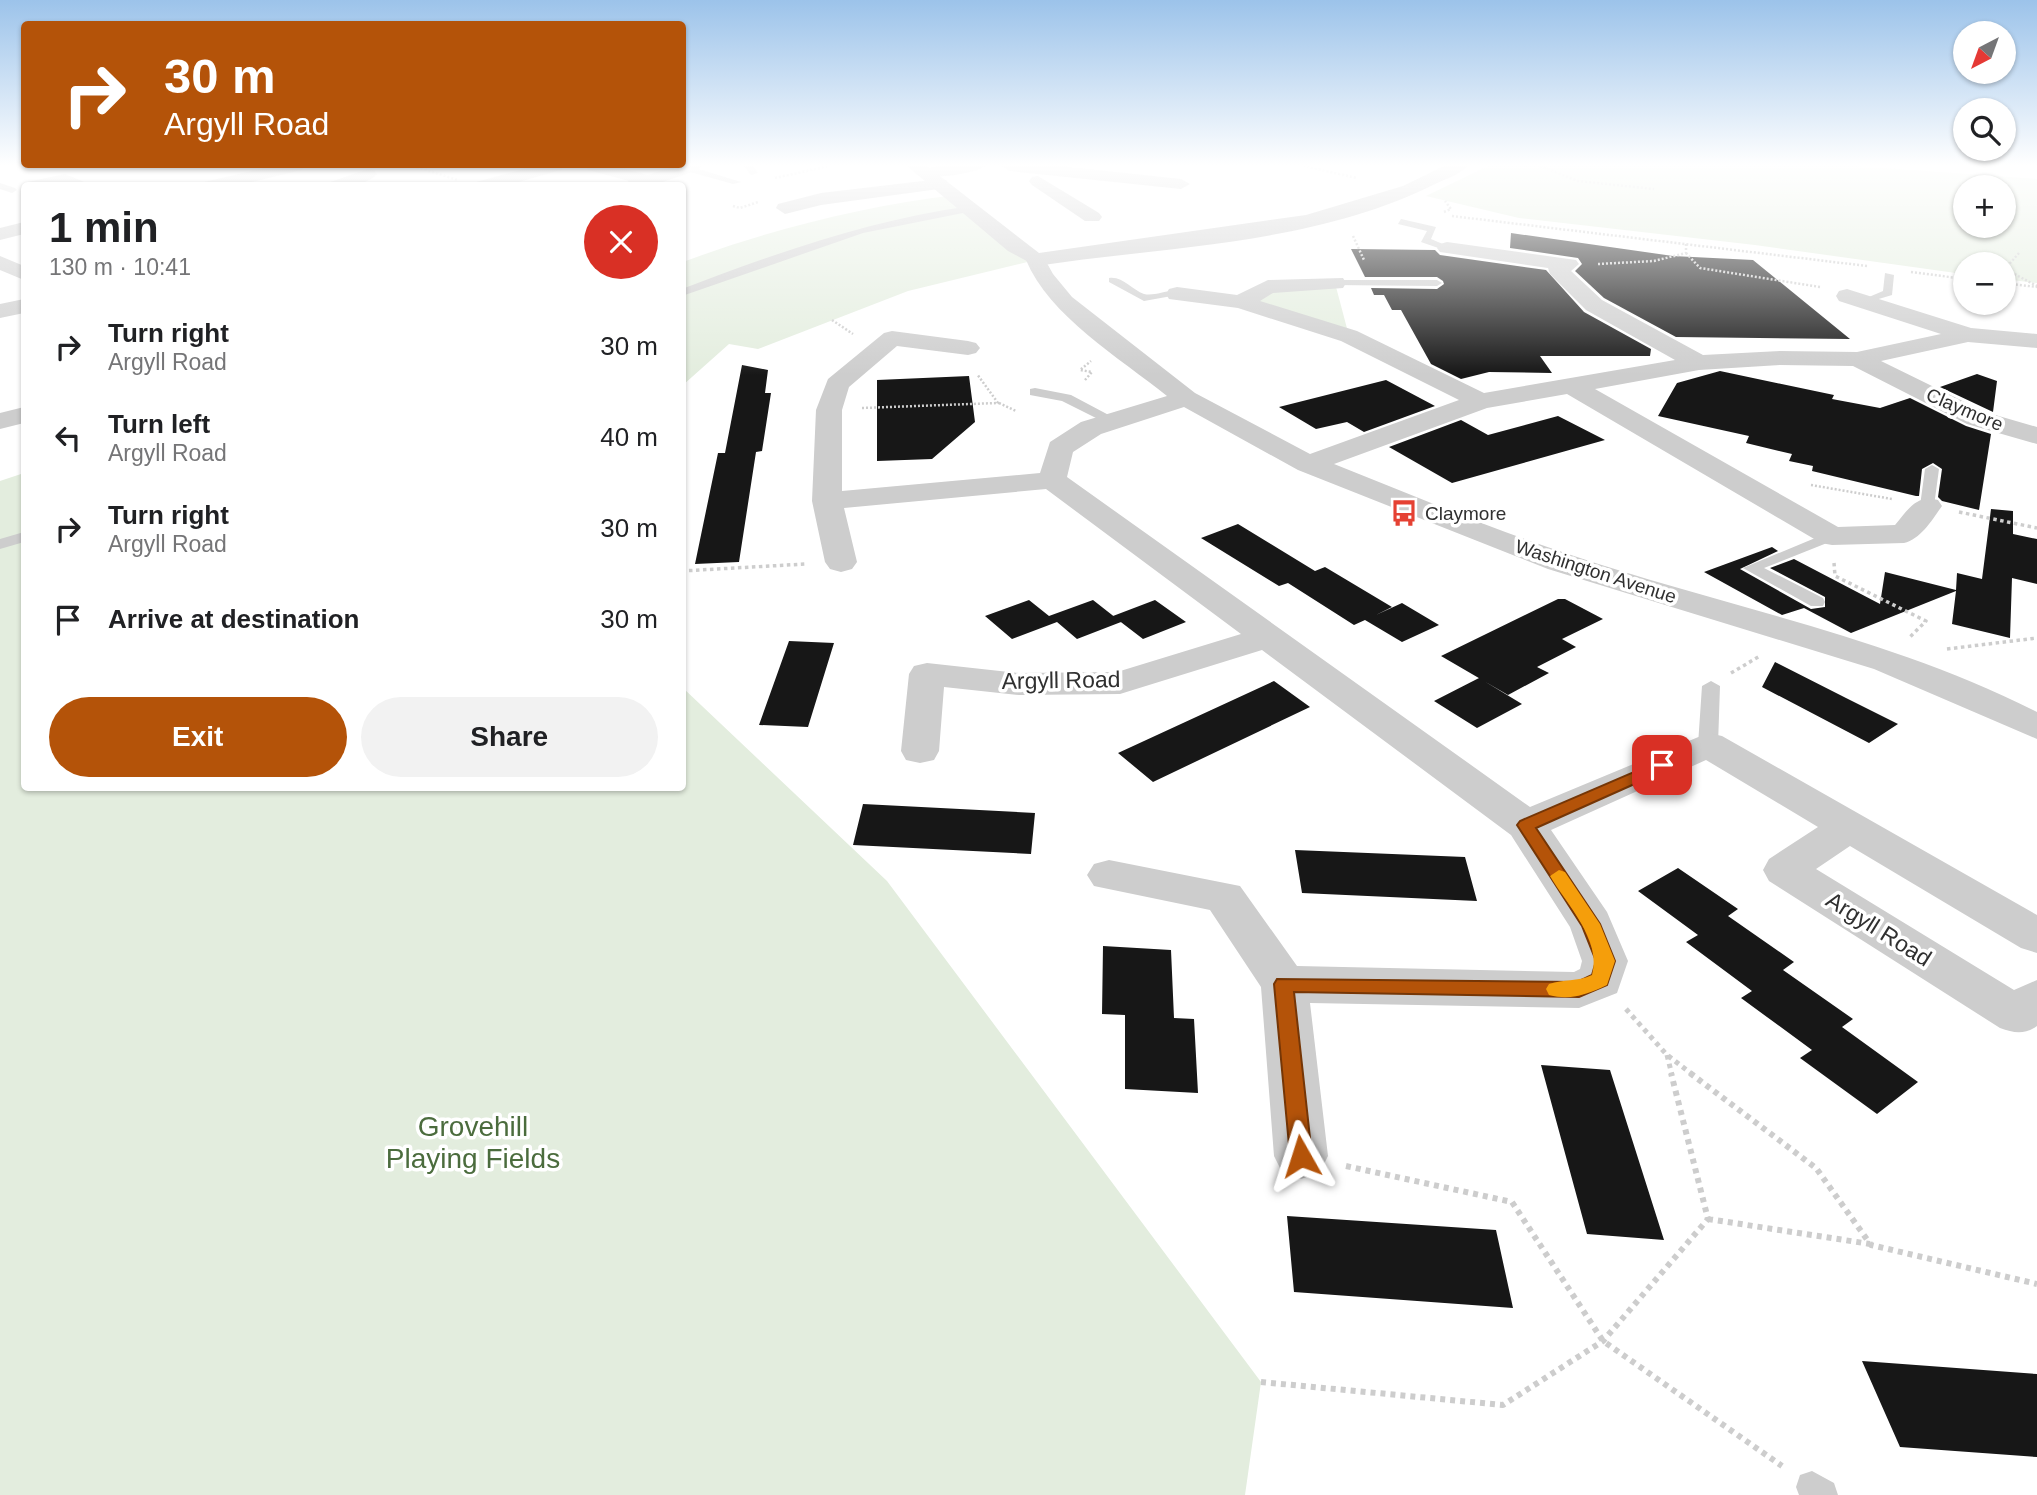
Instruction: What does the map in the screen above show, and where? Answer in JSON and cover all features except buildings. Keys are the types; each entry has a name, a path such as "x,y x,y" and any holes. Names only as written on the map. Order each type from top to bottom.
{"street":[{"name":"Washington Avenue","path":"1002,236 1036,260 1042,276 1064,302 1186,398 1308,464 1559,562 1887,661 1989,702 2037,727"},
{"path":"1036,260 1215,236"},
{"path":"1447,248 1569,264"},
{"path":"0,262 21,272"},
{"path":"1569,264 1557,270 1594,305 1699,363"},
{"path":"1241,302 1268,287 1335,283"},
{"path":"1177,294 1241,302 1349,337 1481,401"},
{"name":"Claymore","path":"1857,299 1968,335 2037,341"},
{"path":"0,311 21,307"},
{"name":"Claymore","path":"1308,464 1481,401 1699,363 1780,358 1857,359 1968,335"},
{"path":"841,562 827,501 829,410 838,384 892,338 968,348"},
{"name":"Claymore","path":"1857,359 1976,418 2037,436"},
{"path":"1572,386 1832,536 1904,534 1927,506"},
{"path":"827,501 1056,464 1091,428 1186,398"},
{"path":"0,421 21,416"},
{"path":"1056,464 1268,637 1526,825 1591,924 1605,961 1601,980 1579,990 1284,984"},
{"name":"Argyll Road","path":"920,751 927,674 1019,684 1120,683 1268,637"},
{"path":"1526,825 1708,745 2037,936"},
{"name":"Argyll Road","path":"1849,827 1784,870 2017,1015 2037,998"},
{"path":"1109,875 1224,897 1284,984 1301,1156"}],"lane":[{"path":"686,292 849,236"},
{"path":"1428,236 1425,240 1447,248"},
{"path":"1857,299 1888,293 1894,272"},
{"path":"1113,280 1144,298 1177,294"},
{"path":"1335,283 1437,283"},
{"path":"1035,392 1066,398 1113,421"},
{"path":"1927,506 1932,469"},
{"path":"1817,602 1751,568 1832,536"},
{"path":"0,544 21,538"},
{"path":"1708,745 1711,685"}],"path":[{"path":"1618,236 1872,267"},
{"path":"1686,244 1686,253 1700,268 1812,285 1857,299"},
{"path":"1569,264 1644,262 1686,253"},
{"path":"2019,253 2006,269 2037,287"},
{"path":"1894,272 1953,278"},
{"path":"2016,284 2037,287"},
{"path":"968,348 977,373 998,403"},
{"path":"829,410 998,403 1036,421 1040,446 1056,464"},
{"path":"1804,484 2037,528"},
{"path":"1832,536 1835,576 1926,621 1887,661"},
{"path":"686,571 841,562"},
{"path":"1711,685 1796,634"},
{"path":"1887,661 1956,647 2037,639"},
{"path":"1601,980 1667,1055 1816,1168 1871,1245"},
{"path":"1667,1055 1708,1219"},
{"path":"1301,1156 1512,1202 1603,1341 1817,1491"},
{"path":"1708,1219 1871,1245 2037,1284"},
{"path":"1261,1382 1503,1405 1603,1341 1708,1219"}],"green space":[{"path":"764,236 1006,236 1036,260 908,291 758,349 729,344 686,382 686,261"},
{"path":"1674,236 2016,238 2016,236 2037,236 2037,283 2016,280 2016,252 1953,252 1953,273"},
{"path":"1335,283 1349,336 1241,302 1268,287"},
{"name":"Grovehill Playing Fields","path":"21,474 21,791 686,791 686,691 887,881 1261,1382 1245,1495 0,1495 0,481"}],"slow traffic":[{"path":"1556,989 1579,990 1601,980 1605,961 1591,924 1559,876"}],"place":[{"name":"Claymore","path":"1404,513"}],"route":[{"path":"1301,1156 1284,984 1579,990 1601,980 1605,961 1591,924 1526,825 1662,765"}]}
